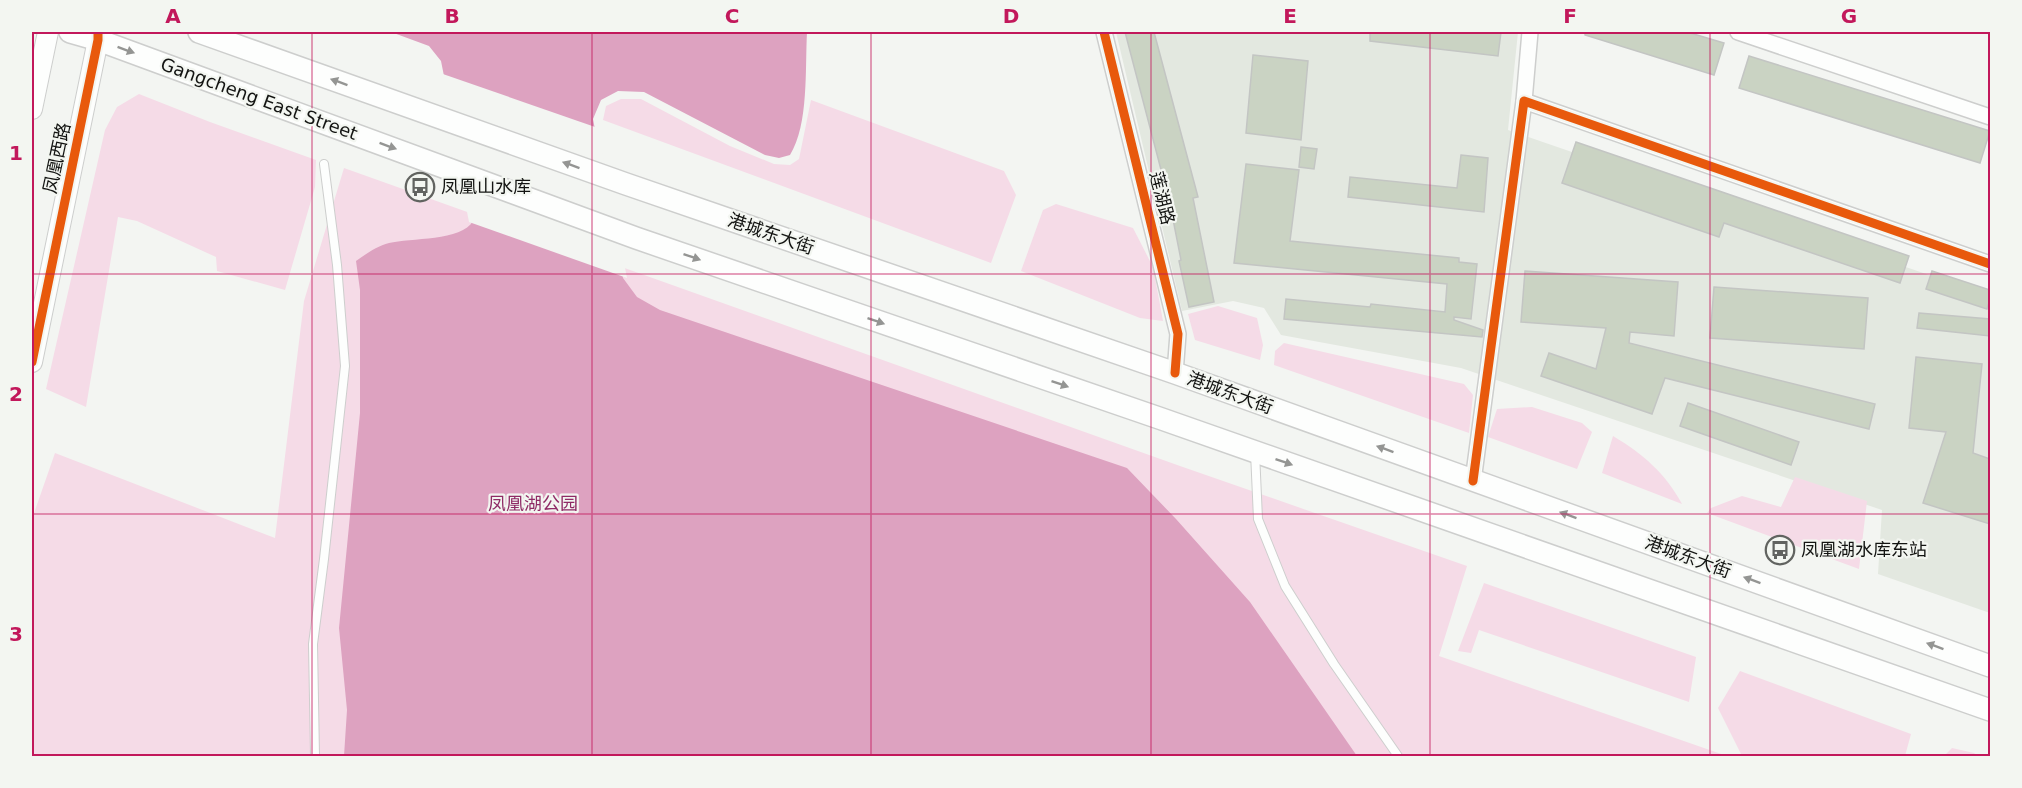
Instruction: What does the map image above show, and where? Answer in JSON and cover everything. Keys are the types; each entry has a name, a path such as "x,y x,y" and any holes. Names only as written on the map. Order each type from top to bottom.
{"main road":[{"name":"Gangcheng East Street","path":"70,32 98,36 636,238 1255,451"},
{"name":"港城东大街","path":"199,32 626,184 1175,374 1990,666"},
{"path":"1255,451 1990,710"}],"street":[{"name":"凤凰西路","path":"32,109 48,32"},
{"name":"莲湖路","path":"1104,32 1178,334 1175,374"},
{"path":"1473,481 1524,101 1530,32"},
{"path":"1738,32 1990,117"},
{"name":"凤凰西路","path":"32,362 98,36"},
{"path":"1524,101 1990,264"}],"lane":[{"path":"315,756 313,644 345,366 337,265 324,164"},
{"path":"1255,451 1258,519 1285,586 1334,664 1398,756"}],"shaded area":[{"name":"凤凰湖公园","path":"391,32 807,32 803,112 796,143 790,155 779,158 765,155 644,92 618,91 601,100 593,119 623,278 637,297 660,310 1127,468 1250,602 1357,756 344,756 347,710 339,628 360,413 360,290 356,261 385,244 447,235 458,232 473,221 441,61 429,46"},
{"path":"1116,32 1518,32 1508,130 1990,296 1990,613 1878,574 1882,510 1461,368 1281,335 1264,308 1233,301 1182,311"}],"green space":[{"path":"139,94 316,160 315,187 285,290 217,271 216,257 137,221 118,217 86,407 46,389 105,130 117,107"},
{"path":"621,99 641,99 730,146 774,164 790,165 799,159 811,100 1004,171 1016,195 991,263 603,120 606,106"},
{"name":"凤凰湖公园","path":"344,168 1467,566 1439,656 1727,756 32,756 32,519 55,453 275,538 304,301"},
{"path":"1056,204 1133,228 1153,267 1163,321 1140,318 1021,271 1043,210"},
{"path":"1218,306 1257,318 1263,345 1260,360 1195,340 1188,314"},
{"path":"1284,343 1464,384 1473,395 1469,433 1274,365 1275,351"},
{"path":"1532,407 1582,423 1592,432 1577,469 1488,437 1497,409"},
{"path":"1613,436 1652,465 1682,504 1602,473"},
{"path":"1795,477 1867,501 1859,569 1707,513 1711,508 1742,496 1781,507"},
{"path":"1484,583 1696,657 1689,702 1479,630 1471,653 1458,651"},
{"path":"1740,671 1911,734 1905,756 1747,756 1741,754 1718,708"},
{"path":"1952,748 1974,753 1978,756 1944,756"}],"pier":[{"path":"440,73 598,128 627,278 469,222"}],"building":[{"path":"1125,32 1154,32 1198,197 1193,198 1214,302 1189,307 1170,204"},
{"path":"1370,32 1501,32 1498,56 1370,41"},
{"path":"1585,32 1687,32 1724,43 1714,75 1585,35"},
{"path":"1253,55 1308,61 1301,140 1246,133"},
{"path":"1749,56 1990,131 1980,163 1739,88"},
{"path":"1576,142 1909,256 1900,283 1724,223 1719,237 1562,183"},
{"path":"1301,147 1317,149 1314,169 1299,167"},
{"path":"1461,155 1488,158 1484,212 1348,197 1350,177 1457,188"},
{"path":"1246,164 1299,170 1290,241 1459,258 1459,262 1477,264 1471,319 1454,317 1454,320 1483,330 1482,337 1284,319 1286,299 1370,307 1371,304 1445,312 1447,284 1234,263"},
{"path":"1525,271 1678,282 1674,336 1630,332 1629,343 1875,404 1869,429 1665,378 1652,414 1541,376 1549,353 1596,369 1606,328 1521,322"},
{"path":"1932,271 1990,290 1987,309 1926,289"},
{"path":"1714,287 1868,298 1864,349 1710,338"},
{"path":"1919,313 1990,319 1990,336 1917,328"},
{"path":"1916,357 1982,364 1973,453 1990,459 1990,524 1923,503 1946,432 1909,428"},
{"path":"1688,403 1799,442 1791,465 1680,426"}],"cycle path":[{"path":"32,362 98,32"},
{"path":"1104,32 1178,334 1175,373"},
{"path":"1473,481 1524,101 1990,264"}],"place":[{"name":"凤凰山水库","path":"420,187"},
{"name":"凤凰湖水库东站","path":"1780,550"}]}
